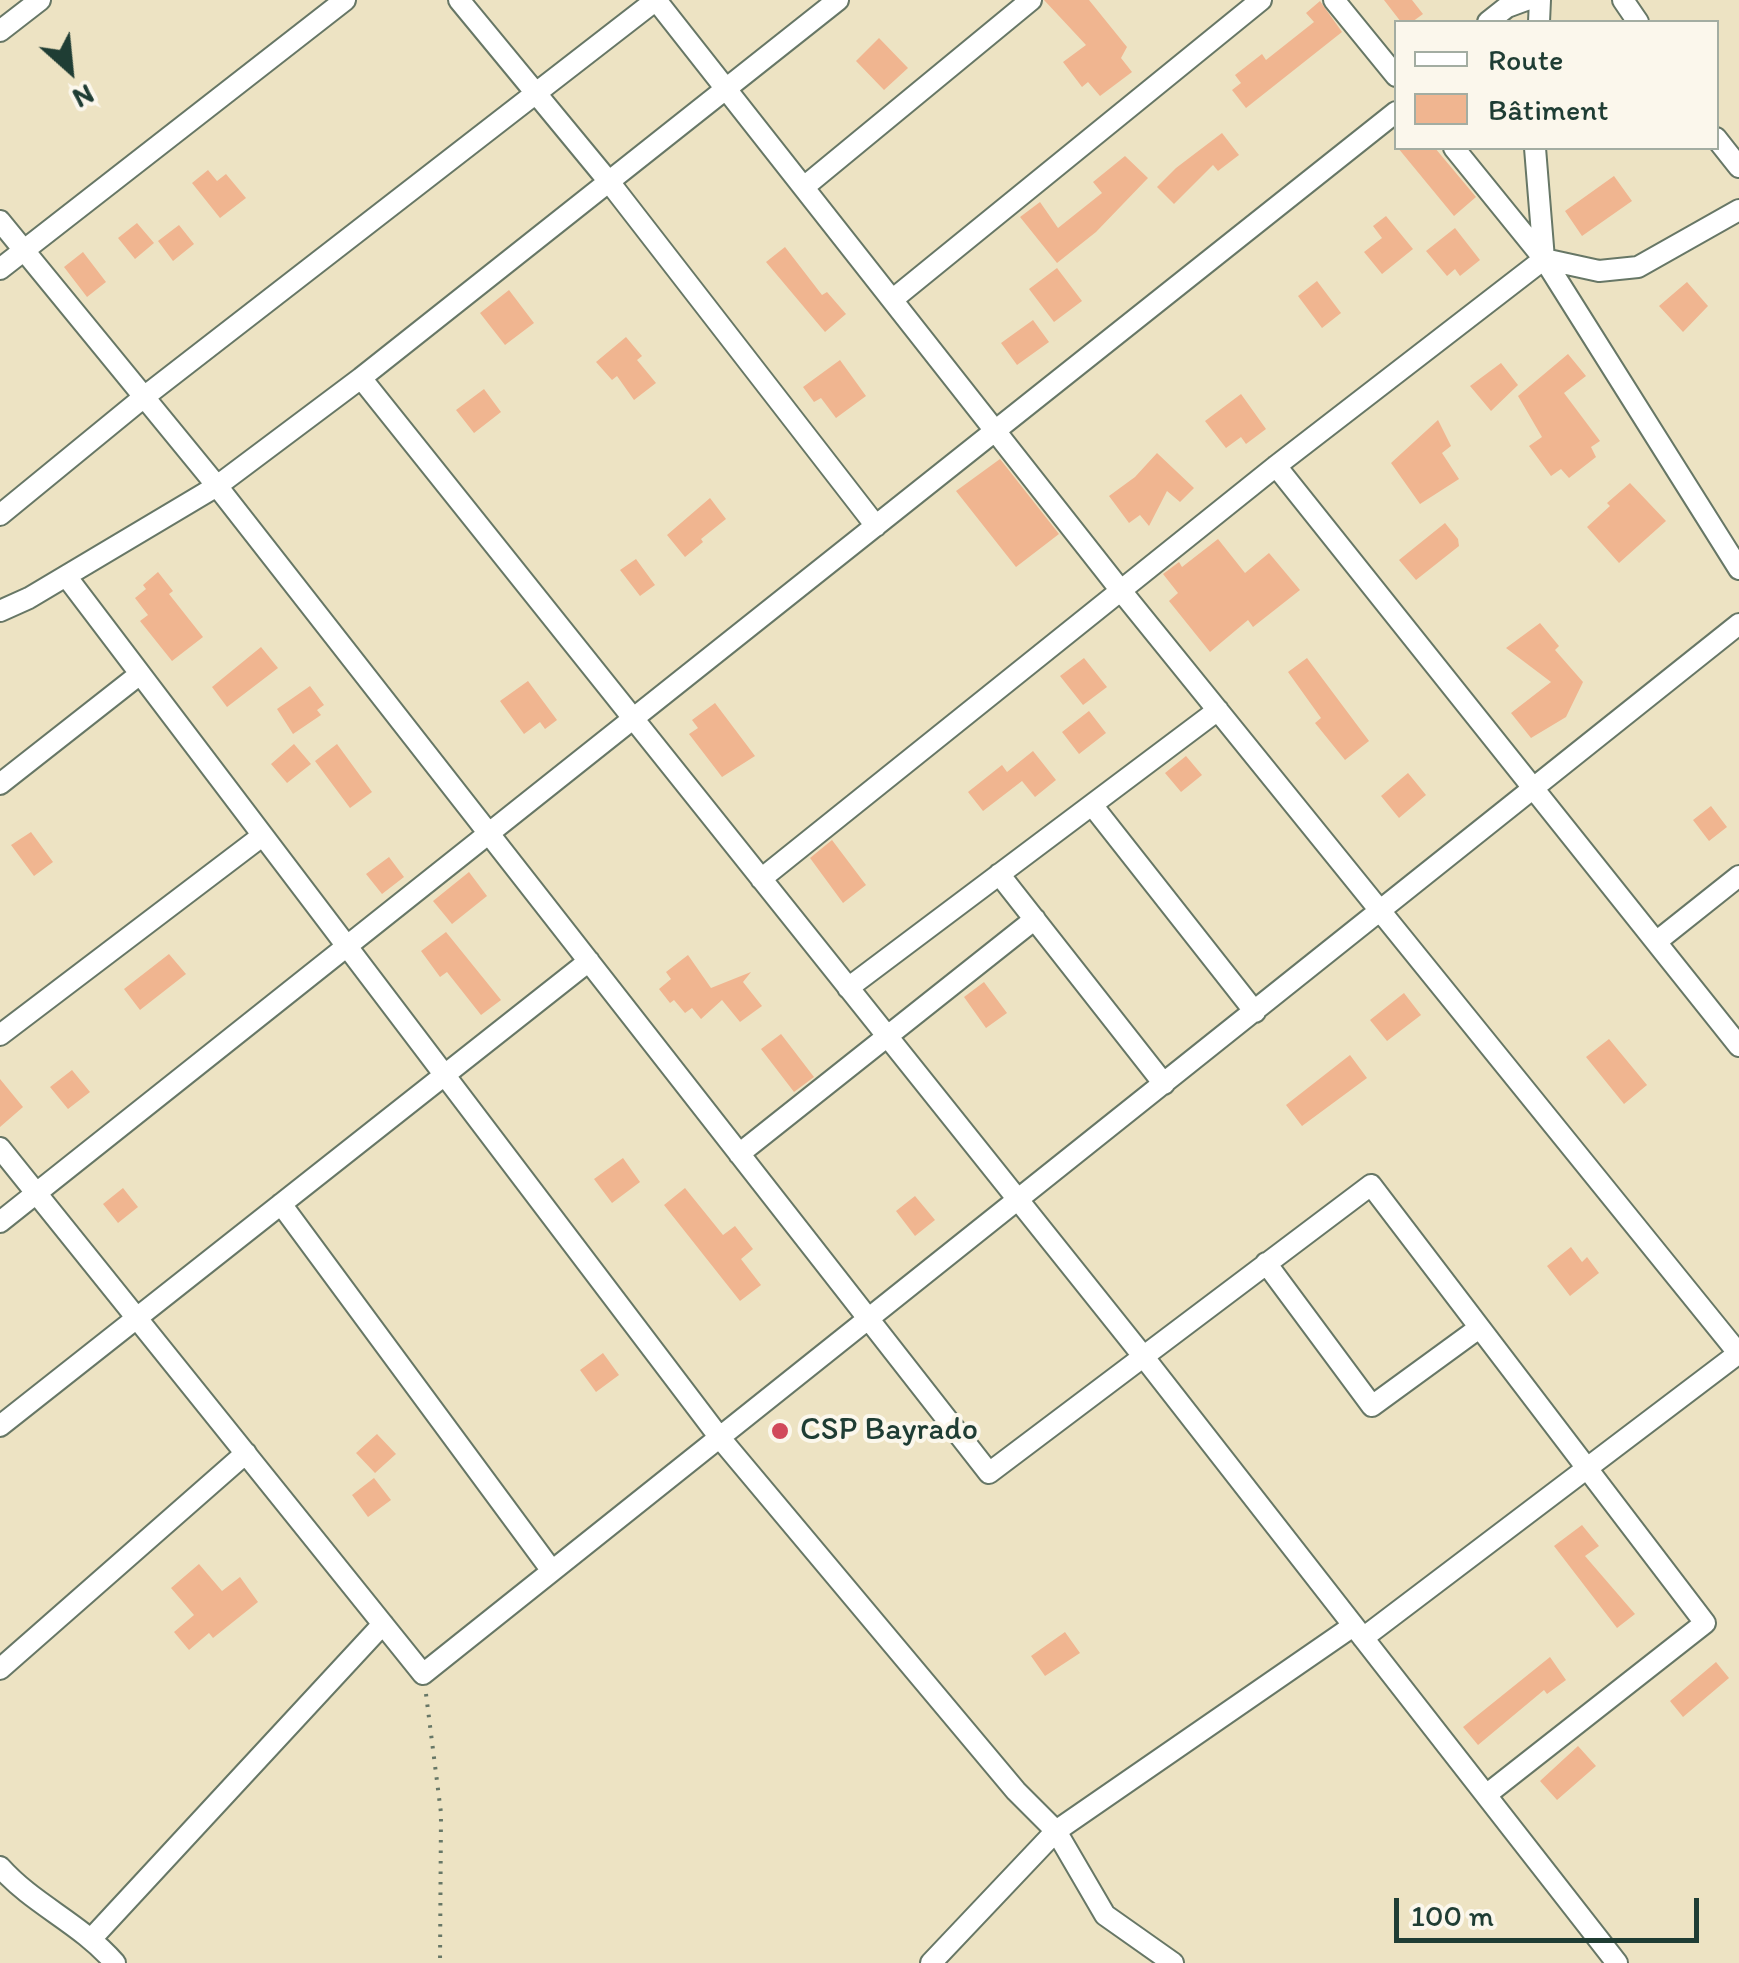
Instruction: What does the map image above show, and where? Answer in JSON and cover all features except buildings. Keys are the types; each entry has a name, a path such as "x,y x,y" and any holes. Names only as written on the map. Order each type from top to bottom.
{"street":[{"path":"0,30 40,0"},
{"path":"0,269 345,0"},
{"path":"459,0 610,182 876,526"},
{"path":"0,515 144,398 656,0 1122,592 1739,1353 1587,1471 1358,1632 1056,1831 932,1963"},
{"path":"0,611 216,486 361,378 838,0"},
{"path":"804,187 1031,0"},
{"path":"892,300 1261,0"},
{"path":"1334,0 1394,74"},
{"path":"1491,20 1507,7 1526,0"},
{"path":"0,1222 1394,114"},
{"path":"1719,142 1739,168"},
{"path":"1456,150 1544,259 1739,569"},
{"path":"1536,150 1544,259"},
{"path":"761,879 1276,466 1544,259 1600,271 1638,268 1739,210"},
{"path":"0,221 216,486 989,1472 1370,1185 1706,1624 1486,1796"},
{"path":"361,378 1143,1356 1617,1963"},
{"path":"1276,466 1739,1046"},
{"path":"66,576 720,1438 1016,1792 1056,1831 1105,1915 1173,1963"},
{"path":"0,1148 424,1674 1739,624"},
{"path":"0,784 140,674"},
{"path":"848,988 1218,710"},
{"path":"1092,805 1255,1012"},
{"path":"0,1035 262,836"},
{"path":"1000,874 1164,1084"},
{"path":"1656,942 1739,876"},
{"path":"739,1154 1035,919"},
{"path":"0,1426 588,961"},
{"path":"281,1204 552,1571"},
{"path":"1266,1264 1372,1406 1480,1328"},
{"path":"0,1669 246,1453"},
{"path":"92,1937 384,1624"},
{"path":"0,1867 18,1887 92,1937 115,1963"}],"path":[{"path":"424,1674 441,1813 440,1963"}],"place":[{"name":"CSP Bayrado","path":"780,1431"}]}
